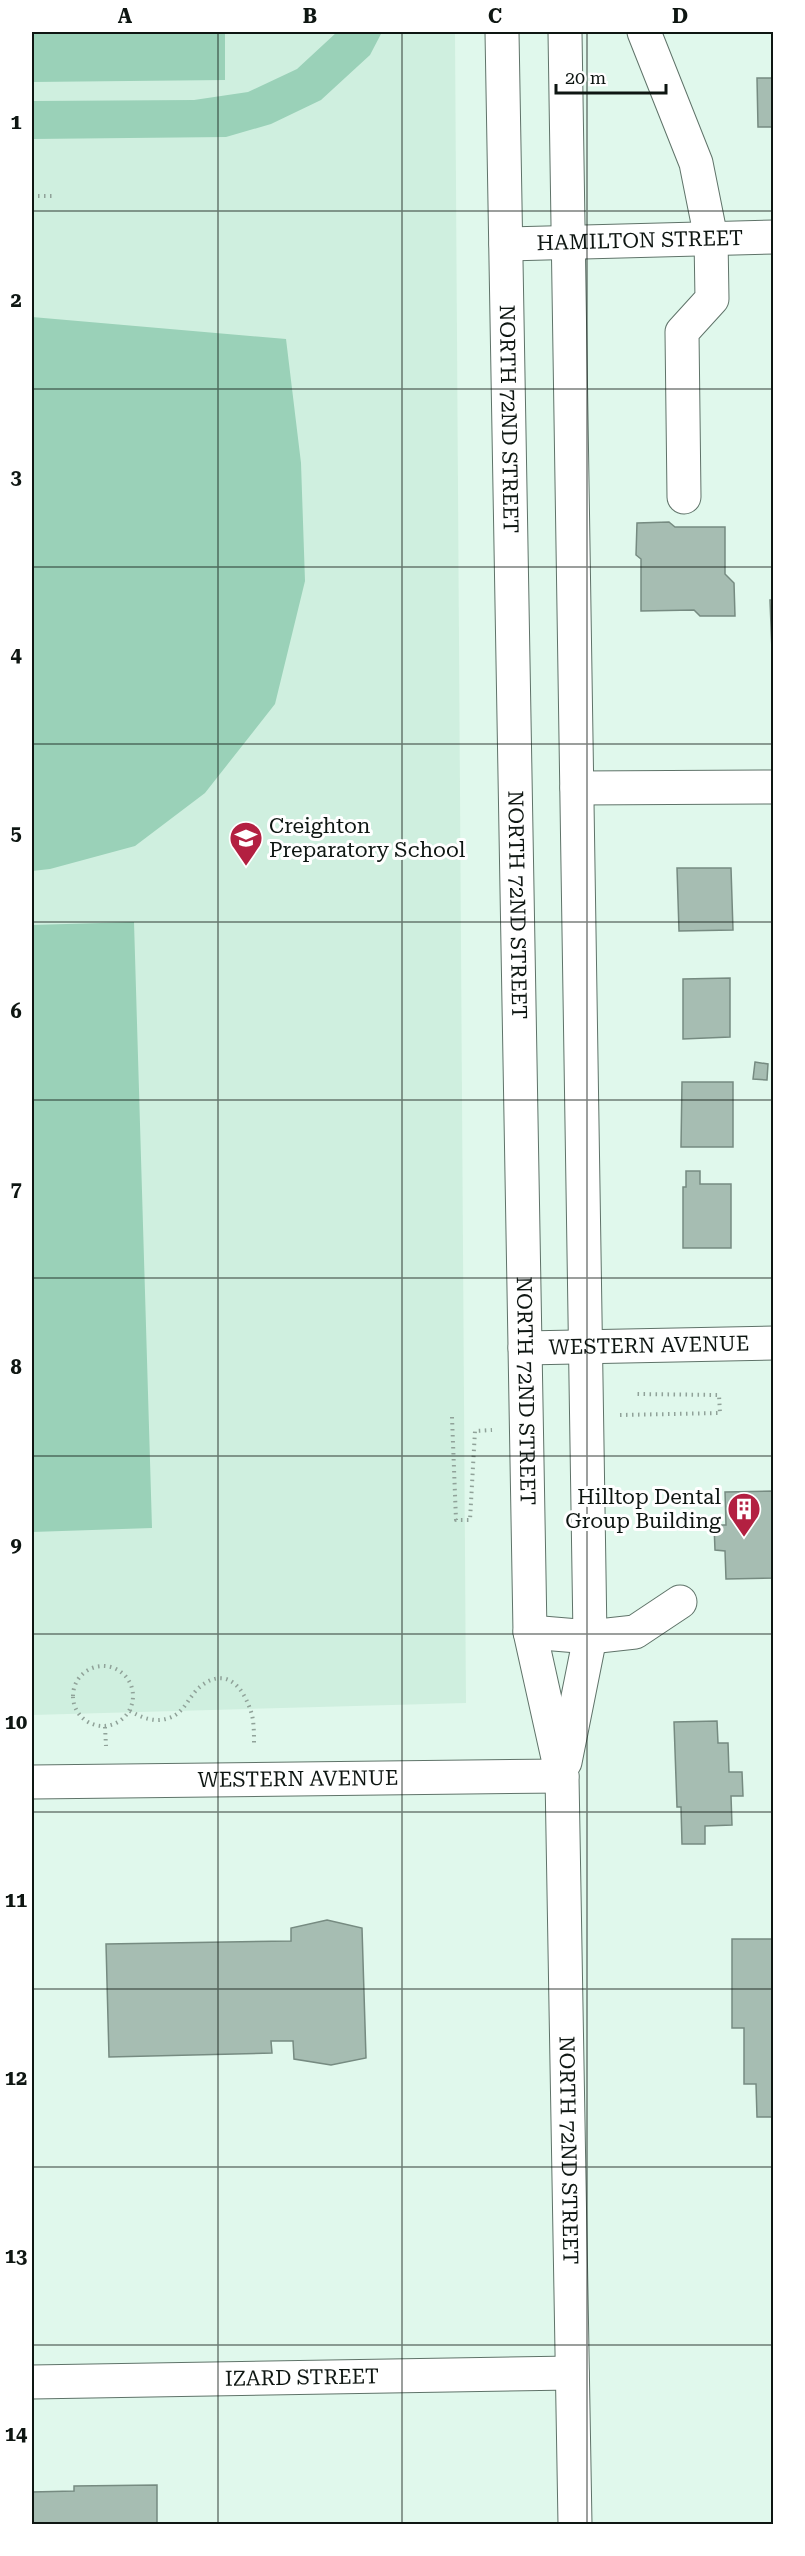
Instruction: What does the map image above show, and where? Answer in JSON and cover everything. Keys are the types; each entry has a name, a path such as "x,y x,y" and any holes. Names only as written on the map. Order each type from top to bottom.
{"main road":[{"name":"NORTH 72ND STREET","path":"502,32 530,1632 562,1776 575,2524"},
{"name":"NORTH 72ND STREET","path":"562,1776 590,1637 565,32"},
{"path":"644,32 696,163 711,238 712,299 682,332 684,497"},
{"name":"HAMILTON STREET","path":"506,244 774,237"},
{"path":"577,789 774,787"},
{"name":"WESTERN AVENUE","path":"525,1348 774,1343"},
{"path":"530,1632 590,1637 635,1632 680,1602"},
{"name":"WESTERN AVENUE","path":"32,1782 562,1776"},
{"name":"IZARD STREET","path":"32,2382 572,2373"}],"path":[{"path":"32,196 52,196"},
{"path":"620,1415 720,1413 719,1395 637,1394"},
{"path":"452,1417 456,1520 470,1520 475,1431"},
{"path":"104,1666 123,1674 133,1691 130,1710 115,1724 105,1727 86,1722 74,1707 72,1697 74,1687 86,1672 104,1666"},
{"path":"130,1710 152,1720 170,1718 181,1711 199,1687 212,1679 223,1677 236,1684 245,1698 253,1717 254,1743"},
{"path":"105,1727 106,1746"}],"shaded area":[{"name":"Creighton Preparatory School","path":"32,32 455,32 466,1703 32,1715"}],"green space":[{"path":"32,32 225,32 225,80 32,82"},
{"path":"337,32 382,32 370,55 321,100 271,124 226,137 32,139 32,101 194,100 248,92 297,69"},
{"path":"32,317 286,339 301,463 305,581 275,704 205,793 135,846 50,869 32,871"},
{"path":"134,922 152,1528 32,1532 32,925"}],"building":[{"path":"757,78 774,78 774,127 758,127"},
{"path":"669,522 675,527 725,527 725,574 734,583 735,616 700,616 694,610 641,611 641,559 636,555 637,523"},
{"path":"770,600 774,600 774,676 773,676"},
{"path":"677,868 731,868 733,930 679,931"},
{"path":"730,978 730,1037 683,1039 683,979"},
{"path":"755,1062 768,1064 767,1080 753,1079"},
{"path":"682,1082 733,1082 733,1147 681,1147"},
{"path":"686,1171 700,1171 700,1184 731,1184 731,1248 683,1248 683,1187 686,1187"},
{"name":"Hilltop Dental Group Building","path":"774,1491 774,1578 726,1579 725,1551 715,1550 714,1525 726,1525 725,1492"},
{"path":"717,1721 718,1743 728,1743 729,1772 742,1772 743,1796 731,1796 732,1825 705,1826 705,1844 682,1844 681,1807 677,1807 674,1722"},
{"path":"327,1920 362,1928 366,2058 331,2065 294,2059 293,2041 271,2041 272,2053 109,2057 106,1944 291,1941 291,1928"},
{"path":"732,1939 774,1939 774,2117 757,2117 756,2084 744,2084 744,2028 732,2028"},
{"path":"157,2485 157,2524 32,2524 32,2492 74,2491 74,2486"},
{"path":"423,2523 423,2524 345,2524"}],"place":[{"name":"Creighton Preparatory School","path":"246,867"},
{"name":"Hilltop Dental Group Building","path":"744,1538"}]}
